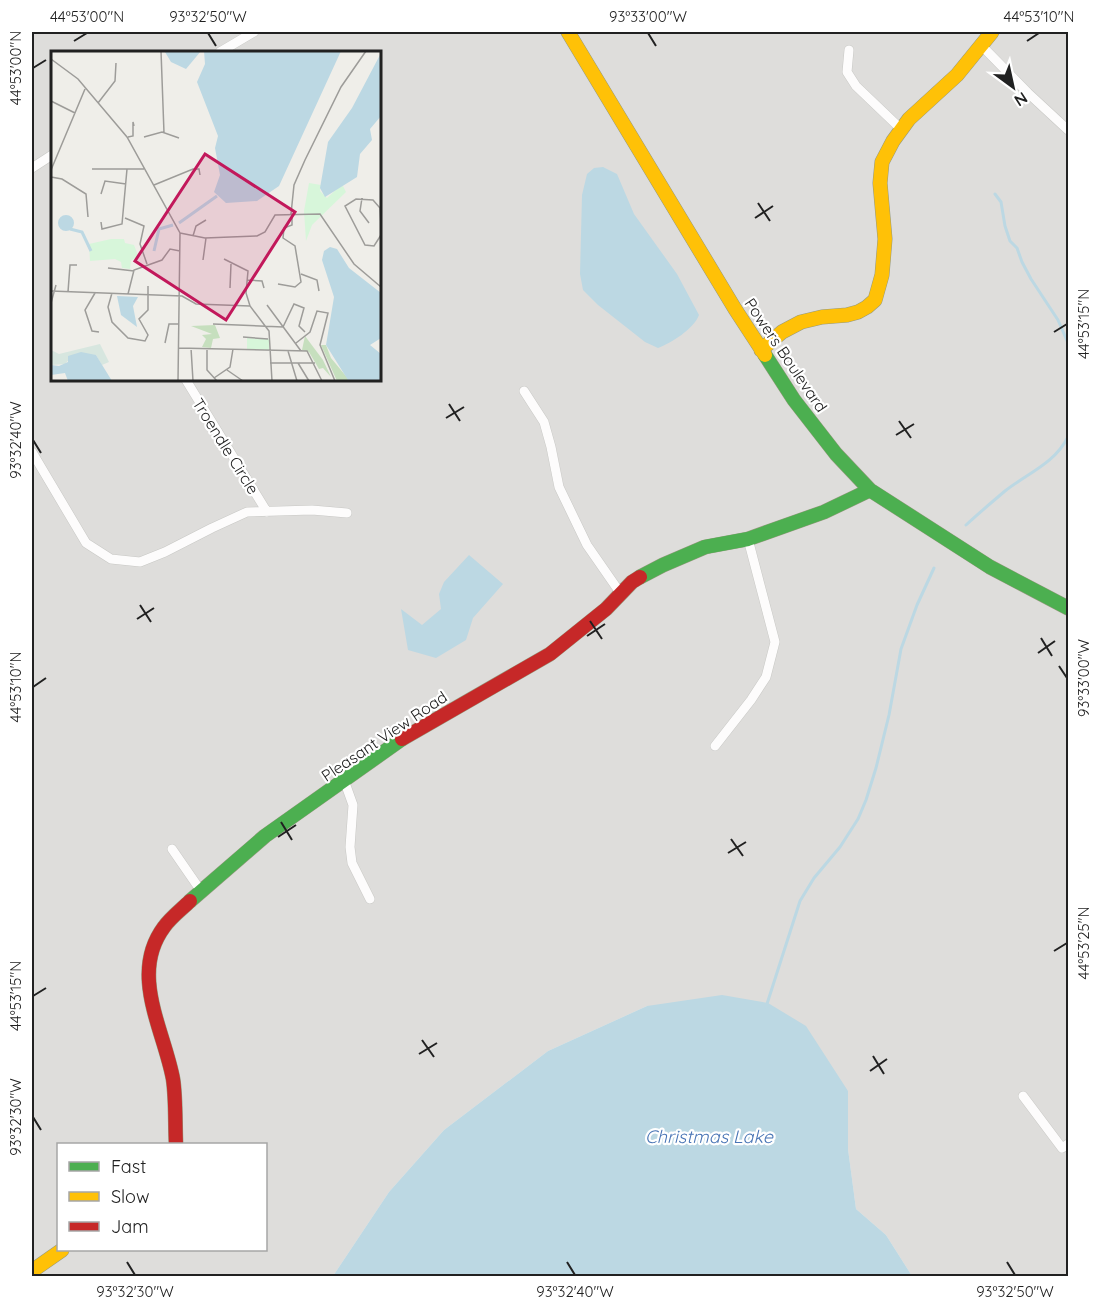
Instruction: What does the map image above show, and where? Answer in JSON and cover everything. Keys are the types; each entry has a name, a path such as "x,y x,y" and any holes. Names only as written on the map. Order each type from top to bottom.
{"street":[{"path":"222,51 254,32"},
{"name":"Powers Boulevard","path":"568,32 761,350 794,400 837,454 870,490 990,567 1068,608"},
{"path":"761,350 782,332 801,322 858,312 875,300 882,275 885,239 880,183 882,162 893,141 909,119 957,75 993,32"},
{"path":"981,45 1068,130"},
{"path":"849,50 847,72 856,86 901,129"},
{"path":"32,168 51,156"},
{"name":"Troendle Circle","path":"187,381 267,512"},
{"path":"524,391 544,422 559,487 588,545 621,594"},
{"path":"32,452 35,469 86,543 111,559 140,562 247,512 312,510 347,513"},
{"name":"Pleasant View Road","path":"176,1143 173,1080 152,1004 148,974 153,948 164,927 201,891 266,836 409,734 550,654 606,609 632,582 663,564 705,547 748,539 824,512 870,490"},
{"path":"716,746 766,677 775,642 748,539"},
{"path":"344,780 354,805 351,818 352,863 370,899"},
{"path":"172,849 201,891"},
{"path":"1023,1096 1062,1148 1068,1144"},
{"path":"33,1273 61,1251"}],"shaded area":[{"path":"32,32 1068,32 1068,1276 912,1276 886,1235 856,1209 848,1149 848,1091 647,1006 548,1051 444,1130 389,1192 333,1276 32,1276"}],"water":[{"path":"603,167 617,174 634,214 677,274 699,315 687,330 658,348 645,342 598,305 583,290 580,274 582,195 587,174 594,168"},
{"path":"469,555 503,584 473,618 466,640 436,658 408,650 401,609 422,625 441,609 439,594 444,582"},
{"name":"Christmas Lake","path":"722,995 768,1003 806,1026 848,1091 848,1149 856,1209 886,1235 912,1276 333,1276 389,1192 444,1130 548,1051 647,1006"}],"waterway":[{"path":"995,194 1001,202 1010,241 1017,248 1031,279 1058,320 1068,343"},
{"path":"966,525 1005,491 1048,461 1068,437"},
{"path":"766,1007 800,901 814,878 840,847 858,819 866,800 889,715 901,649 934,568"}],"traffic: fast":[{"path":"765,355 794,400 836,454 870,490 990,567 1068,608"},
{"path":"640,577 705,547 748,539 824,512 870,490"},
{"path":"190,901 265,836 402,739"}],"traffic: slow":[{"path":"568,32 765,355"},
{"path":"761,350 782,332 801,322 858,312 875,300 882,275 885,239 880,183 882,162 893,141 909,119 957,75 992,32"},
{"path":"32,1271 61,1251"}],"traffic: jam":[{"path":"402,739 550,654 606,609 632,582 640,577"},
{"path":"176,1143 173,1079 152,1002 149,964 154,945 164,927 190,901"}]}
